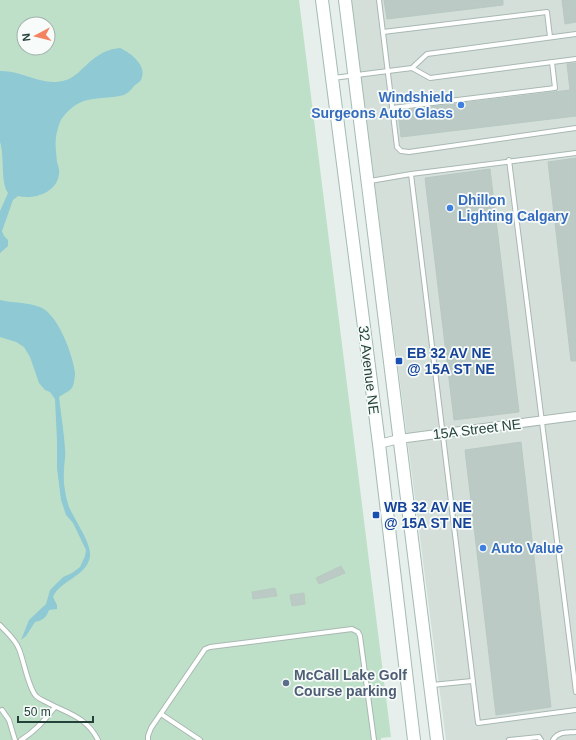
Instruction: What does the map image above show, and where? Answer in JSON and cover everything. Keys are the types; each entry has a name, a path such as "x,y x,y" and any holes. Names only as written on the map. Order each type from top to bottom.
{"main road":[{"name":"32 Avenue NE","path":"322,0 414,740"},
{"name":"32 Avenue NE","path":"345,0 437,740"}],"street":[{"name":"15A Street NE","path":"378,444 399,439 576,416"}],"lane":[{"path":"379,0 397,147 401,151 409,152 576,128"},
{"path":"383,32 547,12 550,37"},
{"path":"412,68 427,54 576,34"},
{"path":"331,78 412,68 430,78 576,59"},
{"path":"392,108 555,88 552,62"},
{"path":"367,181 509,160 576,153"},
{"path":"509,160 576,692"},
{"path":"411,174 478,723 576,710"},
{"path":"0,625 13,638 19,648 36,696 86,723 98,740"},
{"path":"148,740 151,728 205,649 210,647 352,629 358,632 360,636 374,740"},
{"path":"430,685 472,681"},
{"path":"21,740 30,735 55,707"},
{"path":"2,710 9,720 15,740"},
{"path":"161,714 199,740"},
{"path":"553,740 560,733 576,732"},
{"path":"509,740 539,737 541,740"}],"shaded area":[{"path":"351,0 576,0 576,740 446,740"}],"green space":[{"path":"0,0 299,0 391,737 381,738 381,740 0,740"}],"water":[{"path":"120,48 129,53 140,65 143,75 140,82 124,95 91,99 77,104 62,118 57,132 56,141 59,171 57,181 54,186 43,194 30,197 18,196 13,200 2,231 8,240 8,246 0,253 0,211 8,193 3,176 0,142 0,71 17,73 49,82 58,82 71,78 102,53"},
{"path":"0,300 35,305 47,311 64,336 68,346 75,373 72,388 59,397 65,452 64,483 70,510 88,544 90,551 88,564 84,569 56,591 53,597 57,605 57,609 49,610 44,618 35,622 26,636 21,640 29,620 46,604 50,590 63,577 80,567 86,550 73,523 66,515 61,500 57,468 55,399 50,392 45,390 39,383 30,357 24,347 16,342 0,337"}],"building":[{"path":"384,0 503,0 503,5 387,19"},
{"path":"562,0 576,0 576,22 565,24"},
{"path":"576,63 576,116 401,137 398,111 570,90 567,64"},
{"path":"576,158 576,361 571,361 548,162"},
{"path":"490,169 519,412 454,420 425,178"},
{"path":"521,442 551,707 496,715 465,450"},
{"path":"341,566 345,573 319,584 316,578"},
{"path":"275,588 277,596 253,599 252,592"},
{"path":"304,593 305,604 292,606 290,595"}],"place":[{"name":"Windshield Surgeons Auto Glass","path":"461,105"},
{"name":"Dhillon Lighting Calgary","path":"450,208"},
{"name":"EB 32 AV NE @ 15A ST NE","path":"399,361"},
{"name":"WB 32 AV NE @ 15A ST NE","path":"376,515"},
{"name":"Auto Value","path":"483,548"},
{"name":"McCall Lake Golf Course parking","path":"286,683"}]}
